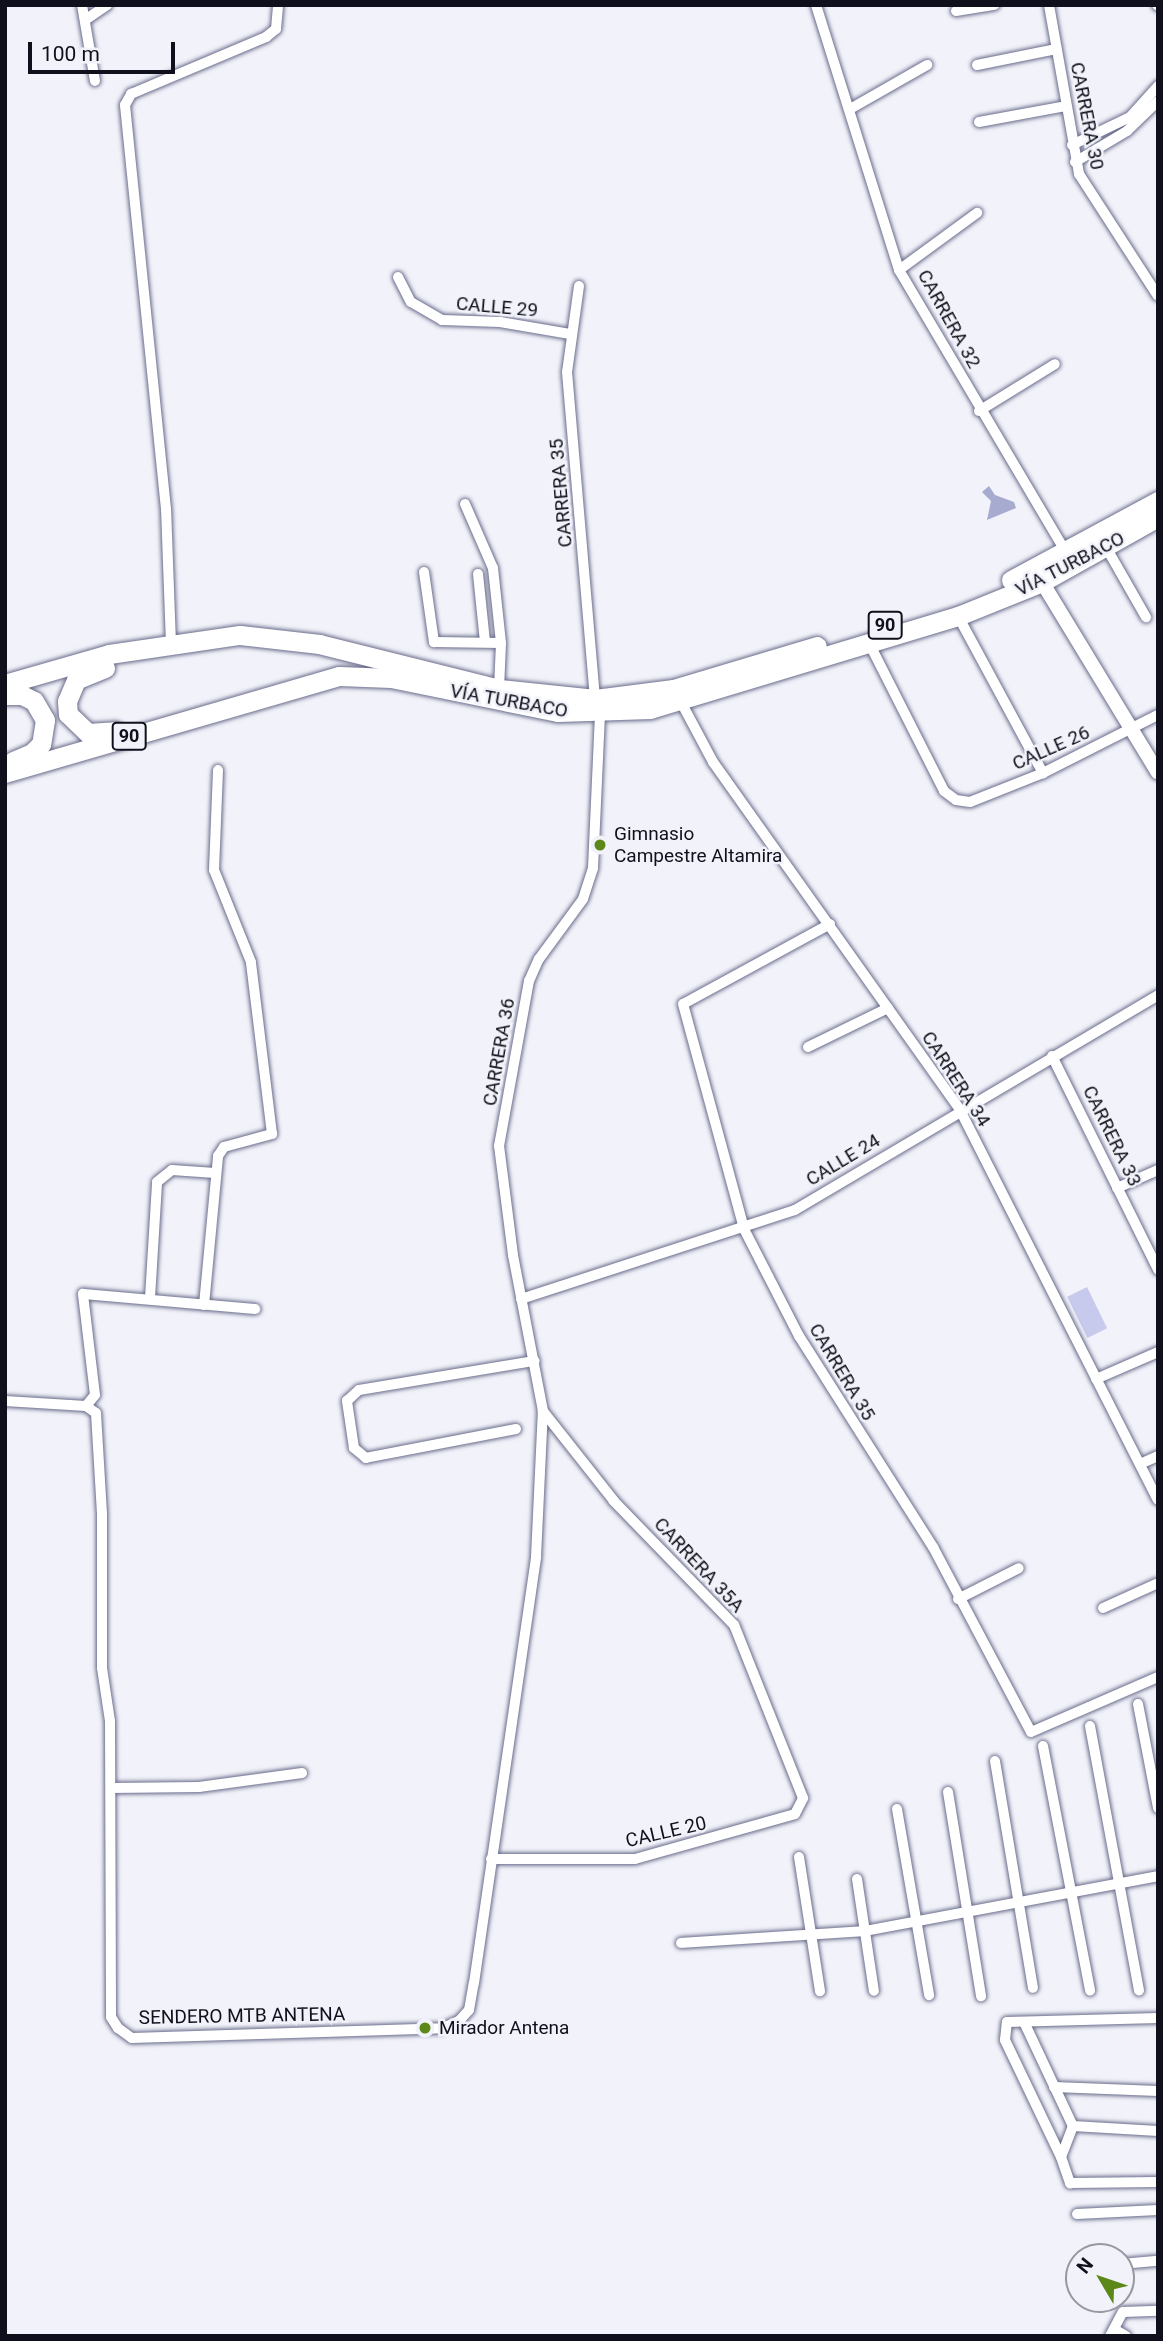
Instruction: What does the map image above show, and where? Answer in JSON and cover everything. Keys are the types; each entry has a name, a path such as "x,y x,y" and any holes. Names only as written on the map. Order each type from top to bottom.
{"highway":[{"name":"VÍA TURBACO","path":"5,684 108,654 240,635 306,641 499,689 598,706 673,689 952,605 1066,552 1158,501"},
{"name":"VÍA TURBACO","path":"5,773 253,698 340,676 391,678 526,708 681,702 958,616 1042,582 1158,517"},
{"path":"206,638 184,650 88,673 71,687 68,714 76,726 97,735 236,693 253,698"},
{"path":"5,695 22,695 34,701 45,720 45,732 33,753 5,763"}],"street":[{"path":"82,5 95,81"},
{"path":"85,20 107,5"},
{"path":"171,644 166,509 125,105 131,94 266,37 275,29 278,5"},
{"name":"CARRERA 32","path":"817,5 899,270 979,411 1066,552"},
{"path":"956,11 995,5"},
{"name":"CARRERA 30","path":"1049,5 1075,162 1085,188 1158,296"},
{"path":"977,65 1056,49"},
{"path":"850,109 927,65"},
{"path":"1072,145 1122,122 1158,86"},
{"path":"1075,162 1127,131 1158,101"},
{"path":"979,122 1066,106"},
{"path":"899,270 977,213"},
{"name":"CALLE 29","path":"398,277 411,302 442,320 500,322 570,334"},
{"name":"CARRERA 35","path":"579,286 576,324 570,334 567,372 598,706"},
{"path":"979,411 1055,364"},
{"path":"465,504 493,568 500,643 499,689"},
{"path":"1106,547 1146,617"},
{"path":"424,572 434,642 500,643"},
{"path":"478,575 485,642"},
{"path":"1042,582 1158,773"},
{"path":"958,616 1044,773"},
{"name":"CALLE 26","path":"869,643 944,791 956,800 970,802 1044,773 1158,715"},
{"name":"CARRERA 34","path":"681,702 713,762 960,1110 1158,1500"},
{"name":"CARRERA 36","path":"542,1411 535,1361 521,1299 499,1146 529,981 539,959 583,899 593,868 598,706"},
{"path":"204,1305 215,1172 224,1147 272,1134 251,962 214,870 218,770"},
{"name":"CARRERA 35","path":"830,924 682,1004 744,1229 799,1336 933,1547 958,1599 1031,1732 1158,1677"},
{"name":"CALLE 24","path":"521,1299 744,1229 794,1210 1158,995"},
{"path":"808,1047 888,1008"},
{"name":"CARRERA 33","path":"1052,1056 1158,1270"},
{"path":"150,1298 157,1182 172,1170 215,1172"},
{"path":"1118,1188 1158,1170"},
{"path":"5,1401 86,1406 95,1395 83,1294 255,1308"},
{"path":"1096,1379 1158,1352"},
{"path":"516,1429 366,1458 354,1448 347,1401 359,1390 535,1361"},
{"name":"SENDERO MTB ANTENA","path":"86,1406 96,1413 99,1437 102,1668 110,1721 111,2017 132,2038 443,2028 459,2021 469,2010 536,1557 542,1411"},
{"name":"CARRERA 35A","path":"542,1411 614,1501 733,1625 803,1798 802,1807"},
{"path":"1140,1464 1158,1456"},
{"path":"958,1599 1019,1568"},
{"path":"1103,1608 1158,1583"},
{"path":"1138,1704 1158,1808"},
{"path":"1090,1726 1139,1990"},
{"path":"1043,1746 1090,1991"},
{"path":"995,1760 1033,1988"},
{"path":"110,1788 199,1787 302,1773"},
{"path":"948,1792 981,1996"},
{"name":"CALLE 20","path":"491,1859 635,1859 796,1814 802,1807"},
{"path":"897,1809 929,1994"},
{"path":"799,1857 820,1991"},
{"path":"681,1943 865,1931 916,1919 1158,1875"},
{"path":"857,1879 874,1991"},
{"path":"1158,2018 1007,2022 1005,2040 1061,2157 1070,2183 1158,2182"},
{"path":"1024,2022 1073,2126 1061,2157"},
{"path":"1054,2087 1158,2091"},
{"path":"1073,2126 1158,2131"},
{"path":"1077,2214 1158,2210"},
{"path":"1135,2263 1158,2261"},
{"path":"1126,2336 1112,2332 1123,2312 1158,2311"}],"shaded area":[{"path":"989,486 995,495 1014,502 1016,508 987,520 991,501 982,492"},
{"path":"1087,1287 1107,1328 1087,1338 1067,1297"}],"place":[{"name":"Gimnasio Campestre Altamira","path":"600,845"},
{"name":"Mirador Antena","path":"425,2028"}]}
